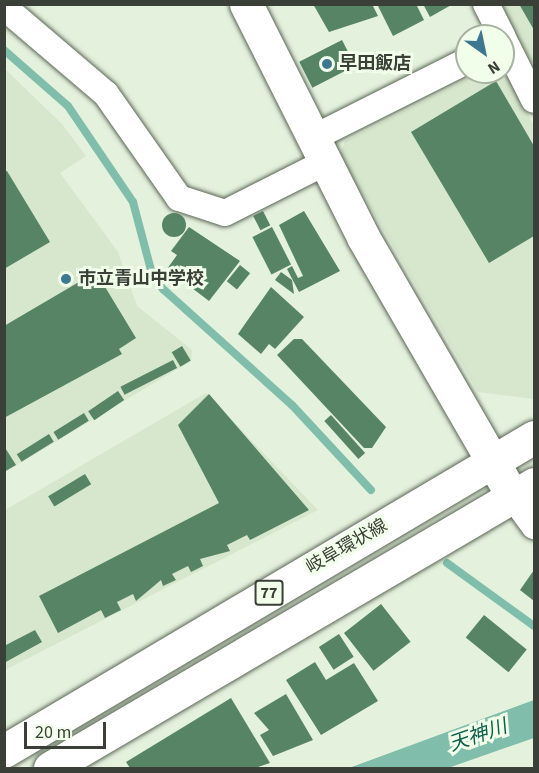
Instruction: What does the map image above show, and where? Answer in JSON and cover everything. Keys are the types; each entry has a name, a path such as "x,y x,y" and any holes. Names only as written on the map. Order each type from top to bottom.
{"main road":[{"path":"246,4 320,150 492,463 524,491"},
{"name":"岐阜環状線","path":"4,751 534,437"},
{"name":"77","path":"50,768 524,491"}],"street":[{"path":"486,4 495,24"},
{"path":"4,7 106,94 179,198 225,213 320,150 455,68"},
{"path":"515,63 534,100"},
{"path":"524,491 534,526"}],"shaded area":[{"path":"502,5 534,5 534,67 515,31 515,24 512,24"},
{"name":"市立青山中学校","path":"5,69 62,124 86,156 60,173 118,252 137,306 192,350 191,361 5,472"},
{"path":"457,84 513,84 534,126 534,399 478,392 340,155 345,141"},
{"path":"206,393 318,510 5,670 5,510"}],"water":[{"name":"天神川","path":"534,700 534,738 448,768 349,768"}],"building":[{"path":"313,4 372,4 378,16 329,32"},
{"path":"377,4 416,4 424,20 393,36"},
{"path":"423,4 453,4 430,17"},
{"path":"519,4 534,4 534,30"},
{"name":"早田飯店","path":"342,40 355,66 312,88 299,62"},
{"path":"491,84 498,84 534,146 534,236 489,263 411,132"},
{"path":"7,171 50,242 4,269 4,172"},
{"path":"263,211 270,225 260,230 253,216"},
{"path":"304,211 340,271 299,292 287,269 292,266 298,278 303,276 279,225"},
{"path":"174,213 183,216 186,225 183,234 174,237 165,234 162,225 165,216"},
{"path":"189,227 240,261 209,301 167,269 177,255 171,251"},
{"path":"272,227 291,264 271,274 252,237"},
{"path":"240,265 250,273 237,290 227,281"},
{"path":"96,272 136,338 119,349 122,354 4,418 4,326"},
{"path":"281,272 292,280 294,294 275,280"},
{"path":"271,287 304,317 275,349 269,344 261,354 238,334"},
{"path":"294,339 302,339 386,427 372,448 364,448 277,355"},
{"path":"182,346 191,361 180,367 172,352"},
{"path":"173,360 177,368 125,395 120,387"},
{"path":"118,391 124,400 94,420 88,411"},
{"path":"209,394 309,510 250,540 247,535 227,545 230,551 200,559 203,566 191,572 188,566 172,574 176,580 163,586 161,580 136,601 133,594 117,602 121,610 105,618 101,610 58,633 39,596 219,503 178,425"},
{"path":"84,413 89,421 58,440 53,432"},
{"path":"331,415 365,453 358,459 324,421"},
{"path":"49,434 54,442 22,462 17,454"},
{"path":"4,446 16,465 4,472"},
{"path":"85,474 91,484 54,506 48,496"},
{"path":"534,570 534,601 520,590"},
{"path":"381,604 411,642 374,671 344,633"},
{"path":"484,615 527,650 508,672 466,638"},
{"path":"35,630 42,642 4,663 4,646"},
{"path":"339,634 354,657 334,670 319,647"},
{"path":"315,662 326,680 354,663 378,701 321,735 286,680"},
{"path":"286,694 313,740 273,756 260,735 269,730 254,713"},
{"path":"231,698 270,763 255,768 130,768 126,762"}],"waterway":[{"path":"4,50 68,106 133,202 152,274 163,289 292,405 371,490"},
{"path":"447,563 534,626"}],"place":[{"name":"早田飯店","path":"327,64"},
{"name":"市立青山中学校","path":"66,279"}]}
